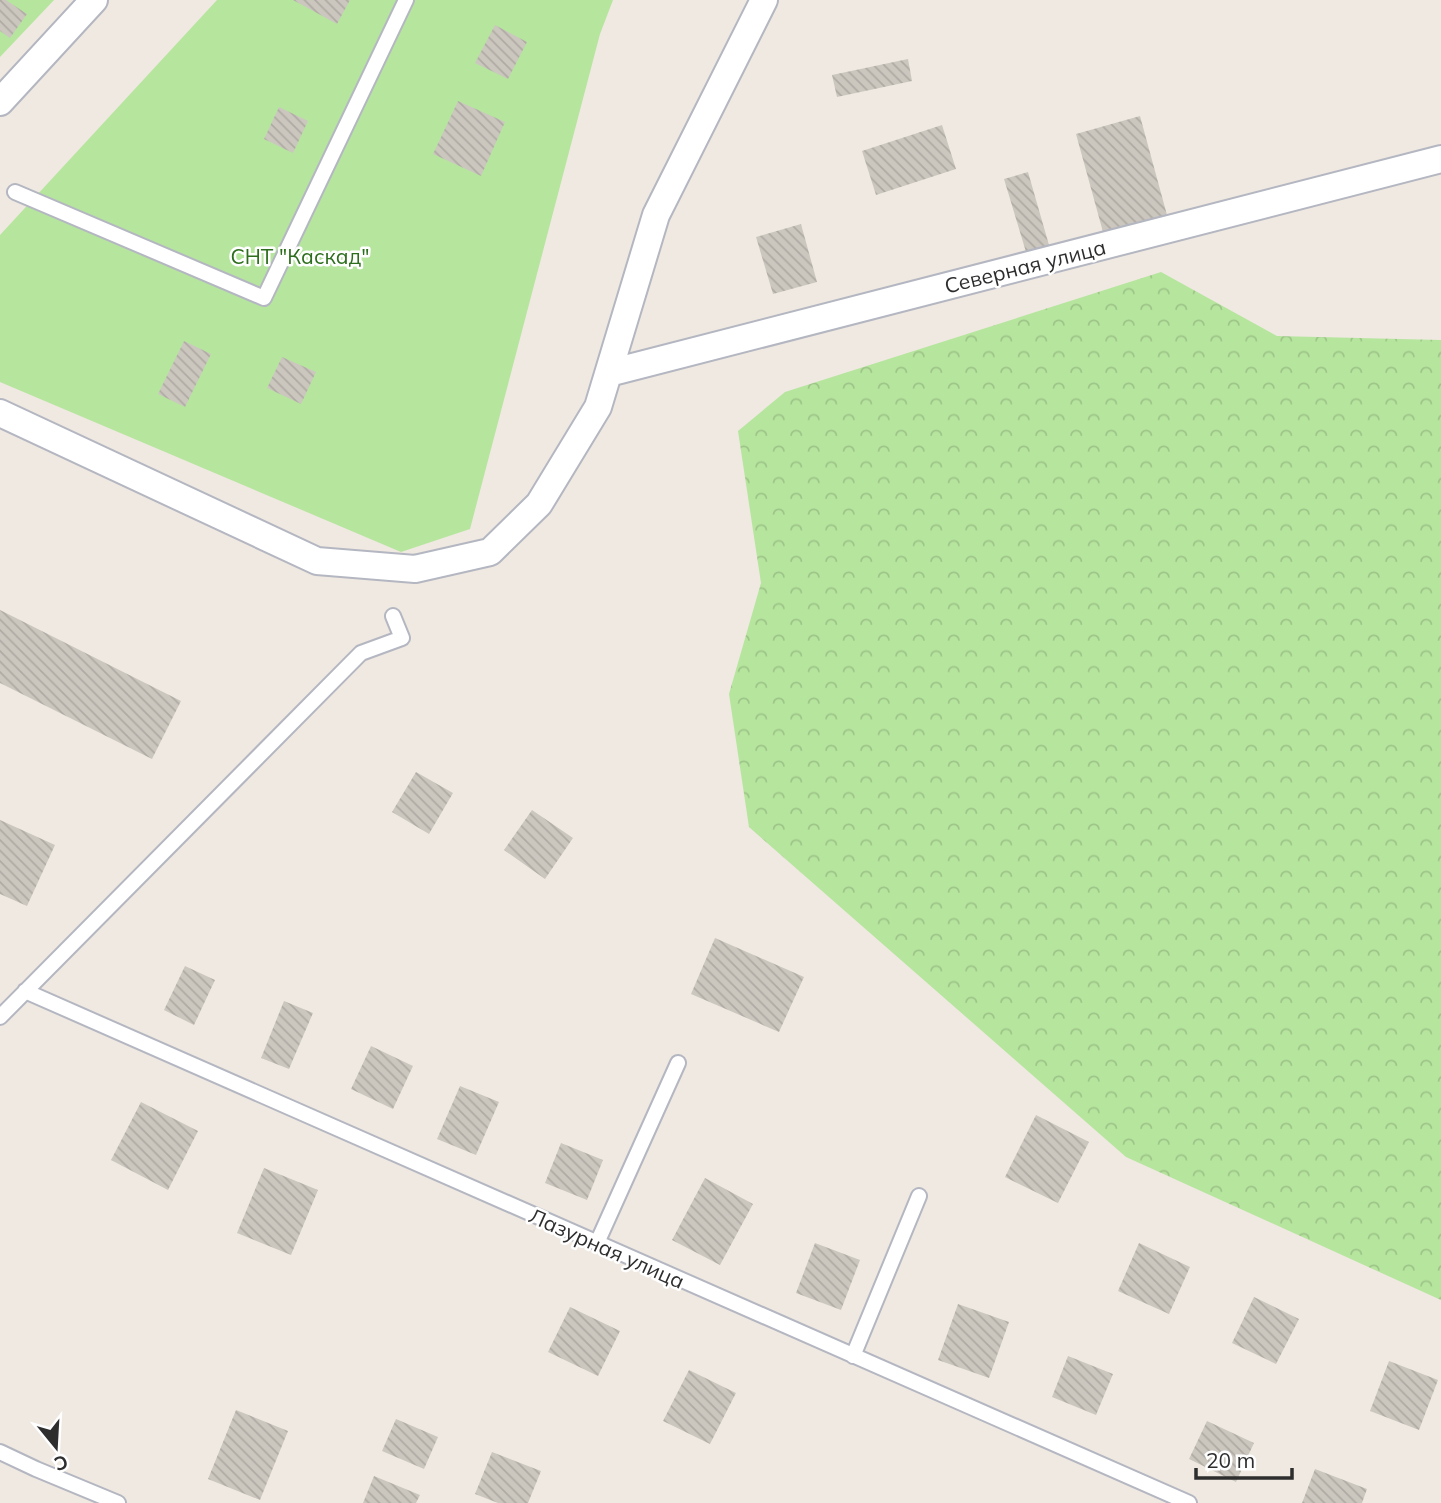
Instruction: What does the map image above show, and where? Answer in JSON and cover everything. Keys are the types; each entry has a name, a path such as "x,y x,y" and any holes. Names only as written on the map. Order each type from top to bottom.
{"street":[{"path":"0,102 94,0"},
{"path":"0,413 317,561 415,569 491,552 539,504 598,407 656,215 764,0"},
{"name":"Северная улица","path":"609,373 1441,159"}],"lane":[{"path":"15,192 264,298 406,0"},
{"path":"0,1017 361,653 402,638 393,617"},
{"name":"Лазурная улица","path":"25,991 1189,1503"},
{"path":"597,1243 678,1063"},
{"path":"853,1356 919,1196"},
{"path":"0,1452 118,1503"}],"green space":[{"path":"0,0 54,0 0,57"},
{"name":"СНТ \"Каскад\"","path":"217,0 613,0 600,34 470,529 401,552 0,382 0,235"},
{"path":"1161,272 1277,336 1441,340 1441,1300 1126,1157 749,827 729,694 761,583 738,431 785,392"}],"building":[{"path":"0,0 6,0 27,14 10,38 0,31"},
{"path":"293,0 350,0 337,24"},
{"path":"495,25 527,42 508,79 475,63"},
{"path":"908,59 912,81 837,97 832,75"},
{"path":"458,101 505,122 481,176 433,154"},
{"path":"279,107 308,121 293,153 264,139"},
{"path":"1140,116 1167,215 1103,232 1076,134"},
{"path":"942,125 956,169 876,195 862,151"},
{"path":"1028,172 1049,245 1026,252 1004,179"},
{"path":"801,224 817,282 773,294 756,237"},
{"path":"184,341 211,354 185,407 158,394"},
{"path":"282,357 316,372 301,404 267,388"},
{"path":"0,610 181,701 152,759 0,683"},
{"path":"416,772 453,793 429,834 392,812"},
{"path":"532,810 573,838 545,879 504,850"},
{"path":"0,820 55,845 27,906 0,894"},
{"path":"715,938 804,977 779,1032 691,994"},
{"path":"185,966 215,980 194,1025 164,1010"},
{"path":"284,1001 313,1013 289,1069 261,1058"},
{"path":"371,1046 413,1066 393,1109 351,1089"},
{"path":"460,1086 499,1102 476,1155 437,1139"},
{"path":"141,1102 198,1131 168,1190 111,1160"},
{"path":"1036,1115 1089,1142 1058,1203 1005,1177"},
{"path":"561,1143 603,1160 587,1200 545,1183"},
{"path":"264,1168 318,1190 291,1255 237,1233"},
{"path":"705,1178 753,1204 720,1265 672,1240"},
{"path":"815,1243 860,1260 841,1310 796,1293"},
{"path":"1139,1243 1190,1267 1169,1314 1118,1291"},
{"path":"1254,1297 1299,1319 1276,1364 1232,1343"},
{"path":"958,1304 1009,1322 989,1378 938,1360"},
{"path":"570,1307 620,1331 598,1376 548,1352"},
{"path":"1068,1356 1113,1374 1096,1415 1052,1397"},
{"path":"1389,1361 1438,1380 1419,1430 1370,1411"},
{"path":"689,1370 736,1393 710,1444 663,1421"},
{"path":"236,1410 288,1431 260,1500 208,1479"},
{"path":"396,1419 438,1437 424,1469 382,1451"},
{"path":"1207,1421 1254,1443 1236,1482 1189,1459"},
{"path":"492,1452 541,1471 528,1503 498,1503 475,1494"},
{"path":"1315,1469 1367,1489 1362,1503 1302,1503"},
{"path":"374,1476 420,1495 416,1503 363,1503"}]}
